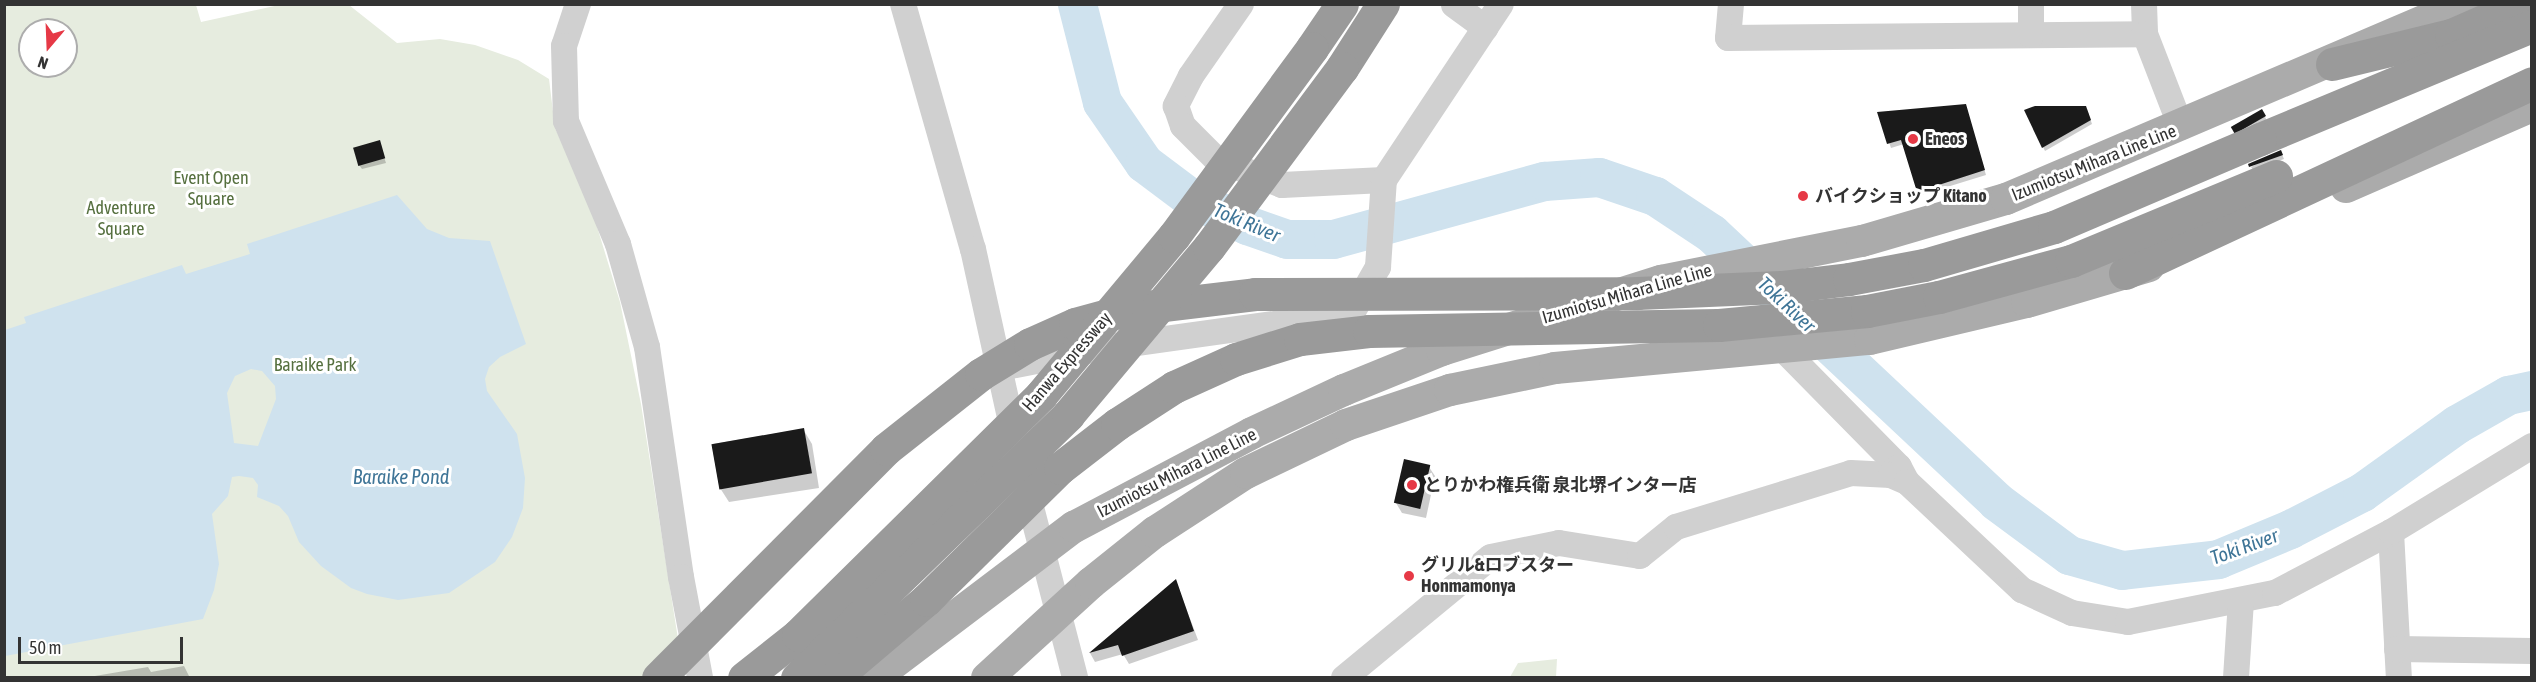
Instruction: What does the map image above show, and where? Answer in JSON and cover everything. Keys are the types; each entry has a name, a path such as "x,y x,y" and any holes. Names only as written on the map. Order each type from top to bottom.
{"highway":[{"name":"Hanwa Expressway","path":"744,678 798,635 1041,395 1174,236 1342,4"},
{"name":"Hanwa Expressway","path":"797,678 1068,415 1209,247 1342,68 1383,4"},
{"path":"2332,63 2451,35 2522,4"},
{"path":"658,678 894,442 981,374 1030,344 1075,324 1130,309 1255,294 1713,291 1783,287 1924,265 2054,227 2532,26"},
{"path":"834,678 926,600 1068,462 1174,387 1236,359 1300,339 1369,331 1784,321 1940,297 2071,261 2139,236 2532,62"},
{"path":"2125,273 2532,83"}],"main road":[{"name":"Izumiotsu Mihara Line Line","path":"874,678 1041,549 1074,527 1142,490 1344,390 1442,350 1690,274 1934,223 2006,199 2332,63 2464,4"},
{"name":"Izumiotsu Mihara Line Line","path":"987,678 1059,612 1155,532 1246,473 1346,425 1450,390 1555,368 1669,356 1792,349 1870,339 2027,302 2229,239 2532,106"}],"street":[{"path":"578,4 564,46 566,122 618,244 647,347 681,577 700,678"},
{"path":"903,4 973,249 998,369 1075,678"},
{"path":"1241,4 1191,76 1176,106 1183,126 1216,159 1282,185 1384,180"},
{"path":"998,369 1108,346 1352,314 1377,267 1384,180 1501,4"},
{"path":"1731,4 1728,38 2145,34"},
{"path":"2031,4 2031,35"},
{"path":"2144,4 2145,34 2181,127"},
{"path":"1454,5 1486,28"},
{"path":"1792,349 1899,467 1907,482 2022,590 2072,613 2128,622 2275,594 2391,532 2532,446"},
{"path":"1344,678 1491,557 1559,543 1640,556 1676,527 1851,473 1891,475 1907,482"},
{"path":"2391,532 2399,678"},
{"path":"2236,678 2241,600"},
{"path":"2397,650 2532,651"}],"green space":[{"name":"Baraike Park","path":"4,5 196,5 201,22 279,5 349,5 397,43 440,39 475,45 518,60 549,79 555,128 591,207 620,302 641,404 684,677 5,677"},
{"path":"1557,659 1556,677 1510,677 1518,663"}],"water":[{"name":"Baraike Pond","path":"397,195 427,229 449,238 490,241 526,344 500,357 489,367 485,379 487,391 517,434 525,478 523,508 512,537 495,562 449,593 398,600 367,594 351,588 321,566 299,542 288,516 279,506 257,497 258,485 253,478 232,477 228,496 212,514 219,564 214,590 203,619 5,656 5,330 26,323 24,317 182,265 186,274 250,254 247,244","holes":["251,369 262,371 275,386 276,399 258,446 234,443 227,393 235,376"]}],"building":[{"path":"1966,104 1985,170 1917,192 1901,140 1887,144 1877,112"},
{"path":"2035,106 2086,106 2091,120 2042,148 2024,110"},
{"path":"2262,109 2266,116 2235,134 2231,127"},
{"path":"380,140 385,158 358,166 353,148"},
{"path":"2281,150 2283,155 2249,167 2248,164"},
{"path":"804,428 812,473 719,490 711,444"},
{"path":"1404,459 1430,465 1420,509 1394,503"},
{"path":"1176,579 1194,631 1122,656 1118,645 1089,653"}],"waterway":[{"name":"Toki River","path":"1077,4 1102,102 1144,163 1188,196 1247,225 1287,239 1333,239 1544,181 1599,177 1655,196 1711,233 1996,501 2069,555 2122,570 2218,559 2290,529 2362,492 2457,424 2508,395 2532,390"}],"place":[{"name":"Eneos","path":"1913,139"},
{"name":"バイクショップ Kitano","path":"1803,196"},
{"name":"とりかわ権兵衛 泉北堺インター店","path":"1412,485"},
{"name":"グリル&ロブスター Honmamonya","path":"1409,576"}],"park label":[{"name":"Event Open Square","path":"211,189"},
{"name":"Adventure Square","path":"121,219"}]}
